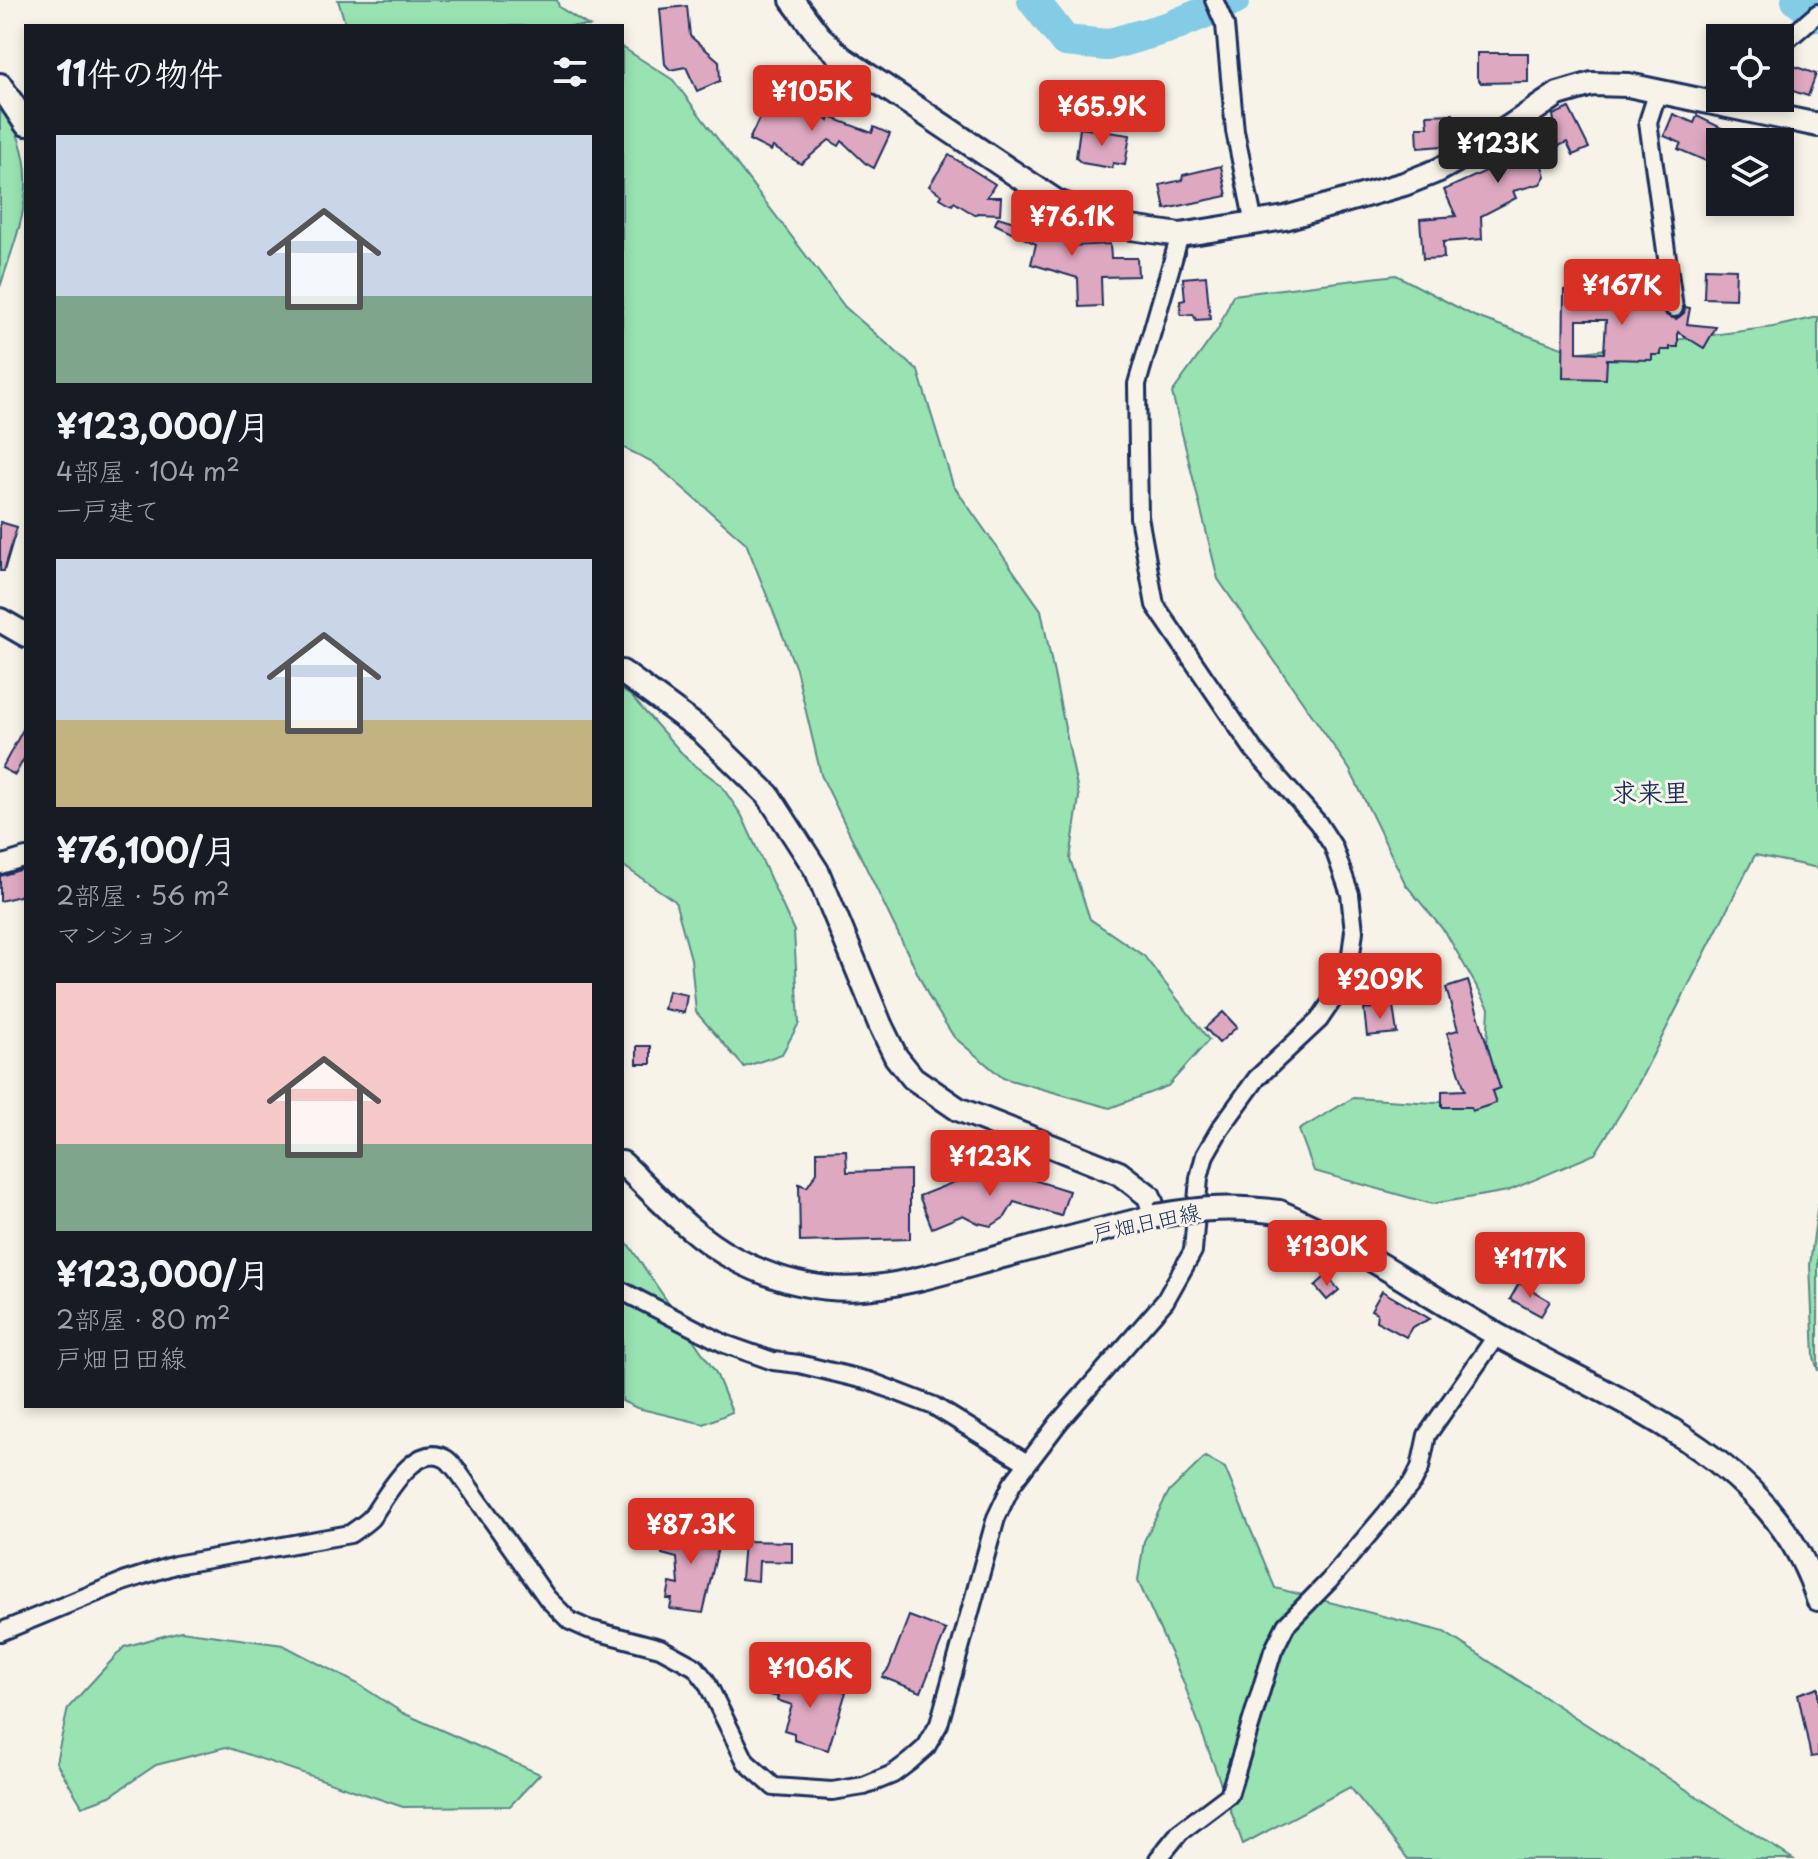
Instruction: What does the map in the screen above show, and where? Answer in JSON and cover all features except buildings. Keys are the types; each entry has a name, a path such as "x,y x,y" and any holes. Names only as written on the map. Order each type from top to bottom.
{"street":[{"path":"792,0 819,36 842,58 1057,202 1131,228 1180,235 1285,218 1404,184 1439,170 1475,150 1558,94 1592,84 1628,85 1706,98"},
{"path":"1214,0 1225,25 1235,131 1254,224"},
{"path":"1794,34 1818,13"},
{"path":"0,85 24,121"},
{"path":"1658,91 1648,122 1674,308"},
{"path":"1765,112 1818,125"},
{"path":"0,1632 122,1582 175,1565 350,1534 368,1521 397,1479 415,1461 433,1456 445,1458 459,1473 547,1598 570,1621 588,1629 660,1648 695,1667 706,1681 746,1762 774,1787 832,1791 864,1786 893,1774 926,1747 939,1724 996,1518 1012,1484 1059,1422 1165,1301 1193,1251 1199,1178 1205,1155 1228,1116 1257,1078 1319,1020 1338,992 1350,962 1354,931 1350,894 1333,846 1318,823 1253,749 1155,605 1139,517 1137,384 1180,235"},
{"path":"0,620 24,634"},
{"path":"624,673 701,730 768,795 817,871 880,1024 896,1057 913,1078 958,1109 1119,1173 1149,1196 1156,1216"},
{"path":"0,865 24,858"},
{"name":"戸畑日田線","path":"624,1165 694,1230 730,1257 779,1280 821,1289 911,1283 1156,1216 1203,1208 1279,1212 1317,1227 1497,1335 1665,1426 1719,1461 1752,1492 1786,1534 1811,1577 1818,1599"},
{"path":"624,1292 725,1344 773,1361 869,1381 934,1406 1027,1463"},
{"path":"1158,1859 1180,1832 1229,1795 1273,1651 1286,1625 1329,1581 1413,1482 1420,1468 1427,1435 1497,1335"}],"green space":[{"path":"338,0 557,0 559,7 586,24 345,24"},
{"path":"624,48 673,80 845,307 918,371 953,485 1041,610 1079,797 1070,859 1090,919 1144,956 1209,1040 1168,1086 1110,1108 1003,1078 954,1037 930,999 821,775 796,669 746,543 653,462 624,448"},
{"path":"0,103 14,127 22,150 24,205 0,287"},
{"path":"1396,275 1474,316 1576,353 1773,327 1818,317 1818,868 1755,855 1635,1090 1595,1154 1508,1191 1432,1204 1314,1171 1299,1130 1353,1098 1435,1103 1485,1085 1489,1008 1446,933 1406,885 1350,770 1218,579 1172,393 1218,329 1233,295"},
{"path":"624,691 688,760 720,784 742,816 794,931 799,1023 782,1054 744,1067 696,1012 691,959 675,901 624,866"},
{"path":"1818,1203 1818,1371 1814,1357 1810,1265"},
{"path":"624,1238 716,1373 732,1412 704,1424 624,1402"},
{"path":"1205,1457 1225,1468 1275,1588 1444,1632 1793,1859 1408,1859 1350,1787 1243,1844 1183,1681 1138,1581 1144,1541 1168,1493"},
{"path":"181,1631 283,1645 358,1684 403,1713 540,1774 510,1806 403,1807 226,1747 156,1765 110,1796 82,1806 56,1762 68,1708 124,1647"}],"waterway":[{"path":"1033,0 1065,41 1107,45 1170,27 1234,0"},
{"path":"1797,0 1818,16"}],"district":[{"name":"求来里","path":"1650,791"}]}
